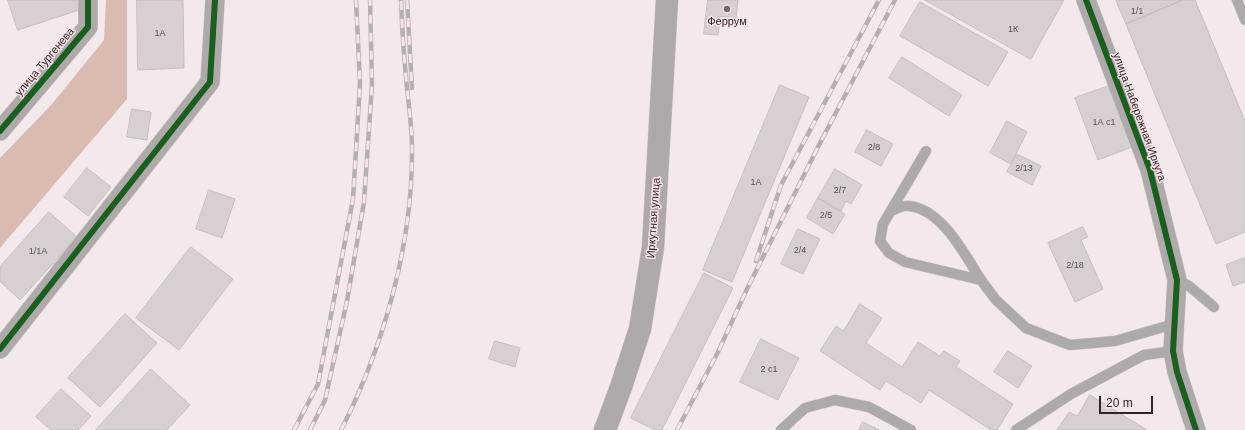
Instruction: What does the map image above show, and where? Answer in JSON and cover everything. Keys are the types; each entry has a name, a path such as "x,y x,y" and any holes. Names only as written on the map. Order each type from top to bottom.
{"main road":[{"name":"Иркутная улица","path":"605,430 640,329 653,247 667,0"}],"street":[{"name":"улица Тургенева","path":"0,131 88,27 88,0"},
{"path":"0,349 210,82 215,0"},
{"name":"улица Набережная Иркута","path":"1086,0 1150,170 1177,280 1173,351 1177,372 1192,427"}],"lane":[{"path":"1237,0 1245,20"},
{"path":"926,151 883,224 880,241 889,254 905,262 981,280"},
{"path":"891,211 908,205 928,212 948,230 996,300 1026,328 1070,345 1116,342 1174,324"},
{"path":"1177,280 1189,286 1214,307"},
{"path":"1016,430 1071,394 1138,358 1144,355 1173,351"},
{"path":"781,430 805,408 836,400 869,407 911,430"}],"shaded area":[{"path":"106,0 127,0 127,99 0,248 0,158 52,104 104,40"}],"building":[{"path":"8,0 79,0 82,9 18,30"},
{"path":"137,0 183,0 184,68 138,70"},
{"path":"708,0 738,0 736,18 720,16 718,35 704,34"},
{"path":"925,0 1064,0 1031,59"},
{"path":"1183,0 1126,24 1116,1"},
{"path":"1183,0 1195,0 1245,121 1245,232 1216,244 1126,24"},
{"path":"920,2 1008,52 988,86 900,36"},
{"path":"902,57 962,95 949,116 889,78"},
{"path":"780,85 809,97 732,282 703,270"},
{"path":"1109,86 1132,147 1098,160 1075,98"},
{"path":"132,109 151,112 147,140 127,137"},
{"path":"1007,121 1027,132 1011,164 990,153"},
{"path":"867,130 893,144 881,166 855,152"},
{"path":"1017,154 1041,166 1032,185 1007,172"},
{"path":"87,168 111,187 88,216 64,197"},
{"path":"835,169 862,185 851,204 846,201 841,211 818,198"},
{"path":"209,190 235,199 222,238 196,229"},
{"path":"818,198 845,214 833,234 807,218"},
{"path":"49,212 77,237 20,300 0,281 0,267"},
{"path":"1083,227 1088,237 1081,240 1103,289 1075,302 1048,243"},
{"path":"798,229 820,239 803,274 781,264"},
{"path":"191,247 233,279 179,350 136,318"},
{"path":"1245,258 1245,282 1233,286 1226,265"},
{"path":"704,273 733,288 662,430 655,430 631,418"},
{"path":"860,304 882,318 866,343 902,367 918,342 940,356 944,351 960,361 956,367 1013,404 997,430 991,430 929,390 921,403 886,381 880,390 820,351 836,326 843,331"},
{"path":"125,314 157,343 100,407 68,378"},
{"path":"761,339 799,358 778,400 740,382"},
{"path":"495,341 520,348 515,367 489,359"},
{"path":"1008,351 1032,366 1018,388 994,372"},
{"path":"151,369 190,405 167,430 96,430"},
{"path":"61,389 91,416 78,430 51,430 36,417"},
{"path":"1090,395 1147,430 1057,430 1069,412 1077,416"},
{"path":"863,422 879,430 859,430"}],"railway":[{"path":"294,430 318,384 353,199 360,83 356,0"},
{"path":"310,430 325,400 347,301 364,202 372,85 370,0"},
{"path":"341,430 356,398 383,329 401,257 407,220 411,184 412,140 404,55 401,0"},
{"path":"407,0 412,88"},
{"path":"756,261 781,185 879,0"},
{"path":"677,430 718,352 747,289 819,145 895,0"}],"cycle path":[{"path":"0,131 88,27 88,0"},
{"path":"0,349 210,82 215,0"},
{"path":"1086,0 1150,170 1177,280 1173,351 1177,372 1196,430"}],"place":[{"name":"Феррум","path":"727,9"}]}
